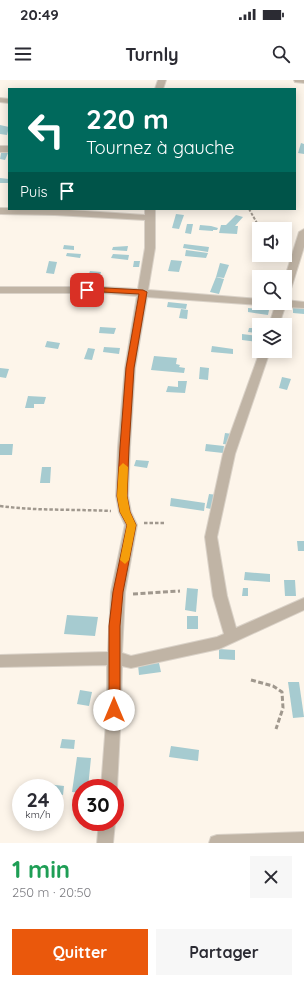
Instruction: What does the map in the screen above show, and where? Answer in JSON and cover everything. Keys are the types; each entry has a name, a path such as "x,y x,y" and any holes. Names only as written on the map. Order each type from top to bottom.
{"street":[{"path":"298,80 304,81"},
{"path":"0,211 150,214 150,248 130,368 122,496 125,512 131,525 118,592 115,626 114,710 110,779"},
{"path":"292,270 304,232"},
{"path":"0,290 87,290 143,292 252,301"},
{"path":"292,304 304,305"},
{"path":"232,636 220,596 211,537 229,454 263,358"},
{"path":"0,660 115,658 131,662 218,643 304,604"},
{"path":"105,843 106,831"},
{"path":"217,843 304,840"}],"path":[{"path":"250,210 256,222"},
{"path":"0,506 30,510 45,508 125,512"},
{"path":"131,525 140,523 166,523"},
{"path":"118,592 144,596 164,592 180,591"},
{"path":"251,680 273,686 282,692 283,708 276,729"}],"building":[{"path":"0,125 8,127 7,135 0,134"},
{"path":"301,143 304,144 304,154 298,153"},
{"path":"1,153 8,153 5,160 0,159"},
{"path":"0,178 8,179 8,183 0,183"},
{"path":"176,214 184,215 179,229 172,228"},
{"path":"236,215 243,217 235,226 238,226 237,234 219,233 221,225 226,225"},
{"path":"187,224 193,224 191,234 185,233"},
{"path":"200,225 218,228 217,230 213,231 199,230"},
{"path":"184,244 209,247 208,252 183,248"},
{"path":"64,245 74,246 74,250 63,249"},
{"path":"128,246 127,251 112,250 113,247"},
{"path":"186,250 208,253 206,258 185,256"},
{"path":"67,253 81,254 80,258 66,256"},
{"path":"113,254 129,255 128,260 111,258"},
{"path":"171,260 182,261 179,272 168,271"},
{"path":"49,261 57,262 54,274 46,273"},
{"path":"134,261 140,261 139,267 133,267"},
{"path":"220,263 229,265 224,278 216,277"},
{"path":"90,271 101,272 99,280 87,279"},
{"path":"216,277 224,279 219,294 210,292"},
{"path":"168,302 187,304 186,309 167,307"},
{"path":"293,307 304,308 304,314 293,313"},
{"path":"248,308 252,308 252,310 269,310 268,315 248,312"},
{"path":"181,309 188,310 187,319 179,318"},
{"path":"100,327 116,328 114,334 99,333"},
{"path":"249,328 252,328 252,332 248,332"},
{"path":"242,334 252,335 252,341 242,340"},
{"path":"47,341 60,343 58,349 45,347"},
{"path":"212,346 233,349 233,354 211,352"},
{"path":"104,347 120,348 119,354 103,352"},
{"path":"88,348 95,349 92,360 84,359"},
{"path":"154,356 177,358 176,364 180,365 179,367 185,368 184,373 151,370"},
{"path":"200,367 209,368 208,380 199,379"},
{"path":"0,368 9,369 6,378 0,377"},
{"path":"282,377 291,379 287,390 279,388"},
{"path":"178,381 187,381 185,393 166,392 168,386 178,387"},
{"path":"28,396 46,397 44,404 34,404 34,408 25,408"},
{"path":"225,433 233,434 231,445 223,444"},
{"path":"0,444 13,444 12,455 0,455"},
{"path":"206,444 224,446 223,453 205,451"},
{"path":"136,460 149,461 147,468 134,466"},
{"path":"42,467 51,467 50,483 40,483"},
{"path":"209,494 218,495 216,510 206,508"},
{"path":"171,498 205,503 204,511 170,506"},
{"path":"297,541 304,541 304,551 298,551"},
{"path":"245,572 270,574 270,582 244,580"},
{"path":"284,580 295,580 296,596 285,596"},
{"path":"187,588 198,589 196,612 185,610"},
{"path":"243,588 248,588 248,596 242,596"},
{"path":"67,615 98,617 95,636 64,634"},
{"path":"187,616 198,616 198,629 187,629"},
{"path":"219,649 235,650 235,660 219,659"},
{"path":"159,663 161,672 139,675 138,665"},
{"path":"288,682 299,682 304,717 293,718"},
{"path":"80,690 92,692 89,706 77,704"},
{"path":"62,739 75,740 74,749 60,748"},
{"path":"171,746 199,750 198,761 169,757"},
{"path":"77,757 91,758 89,779 74,779"}],"slow traffic":[{"path":"123,467 122,496 125,512 131,525 125,560"}],"route":[{"path":"87,290 143,292 130,368 124,447 122,496 125,512 131,525 118,592 115,626 114,710"}]}
